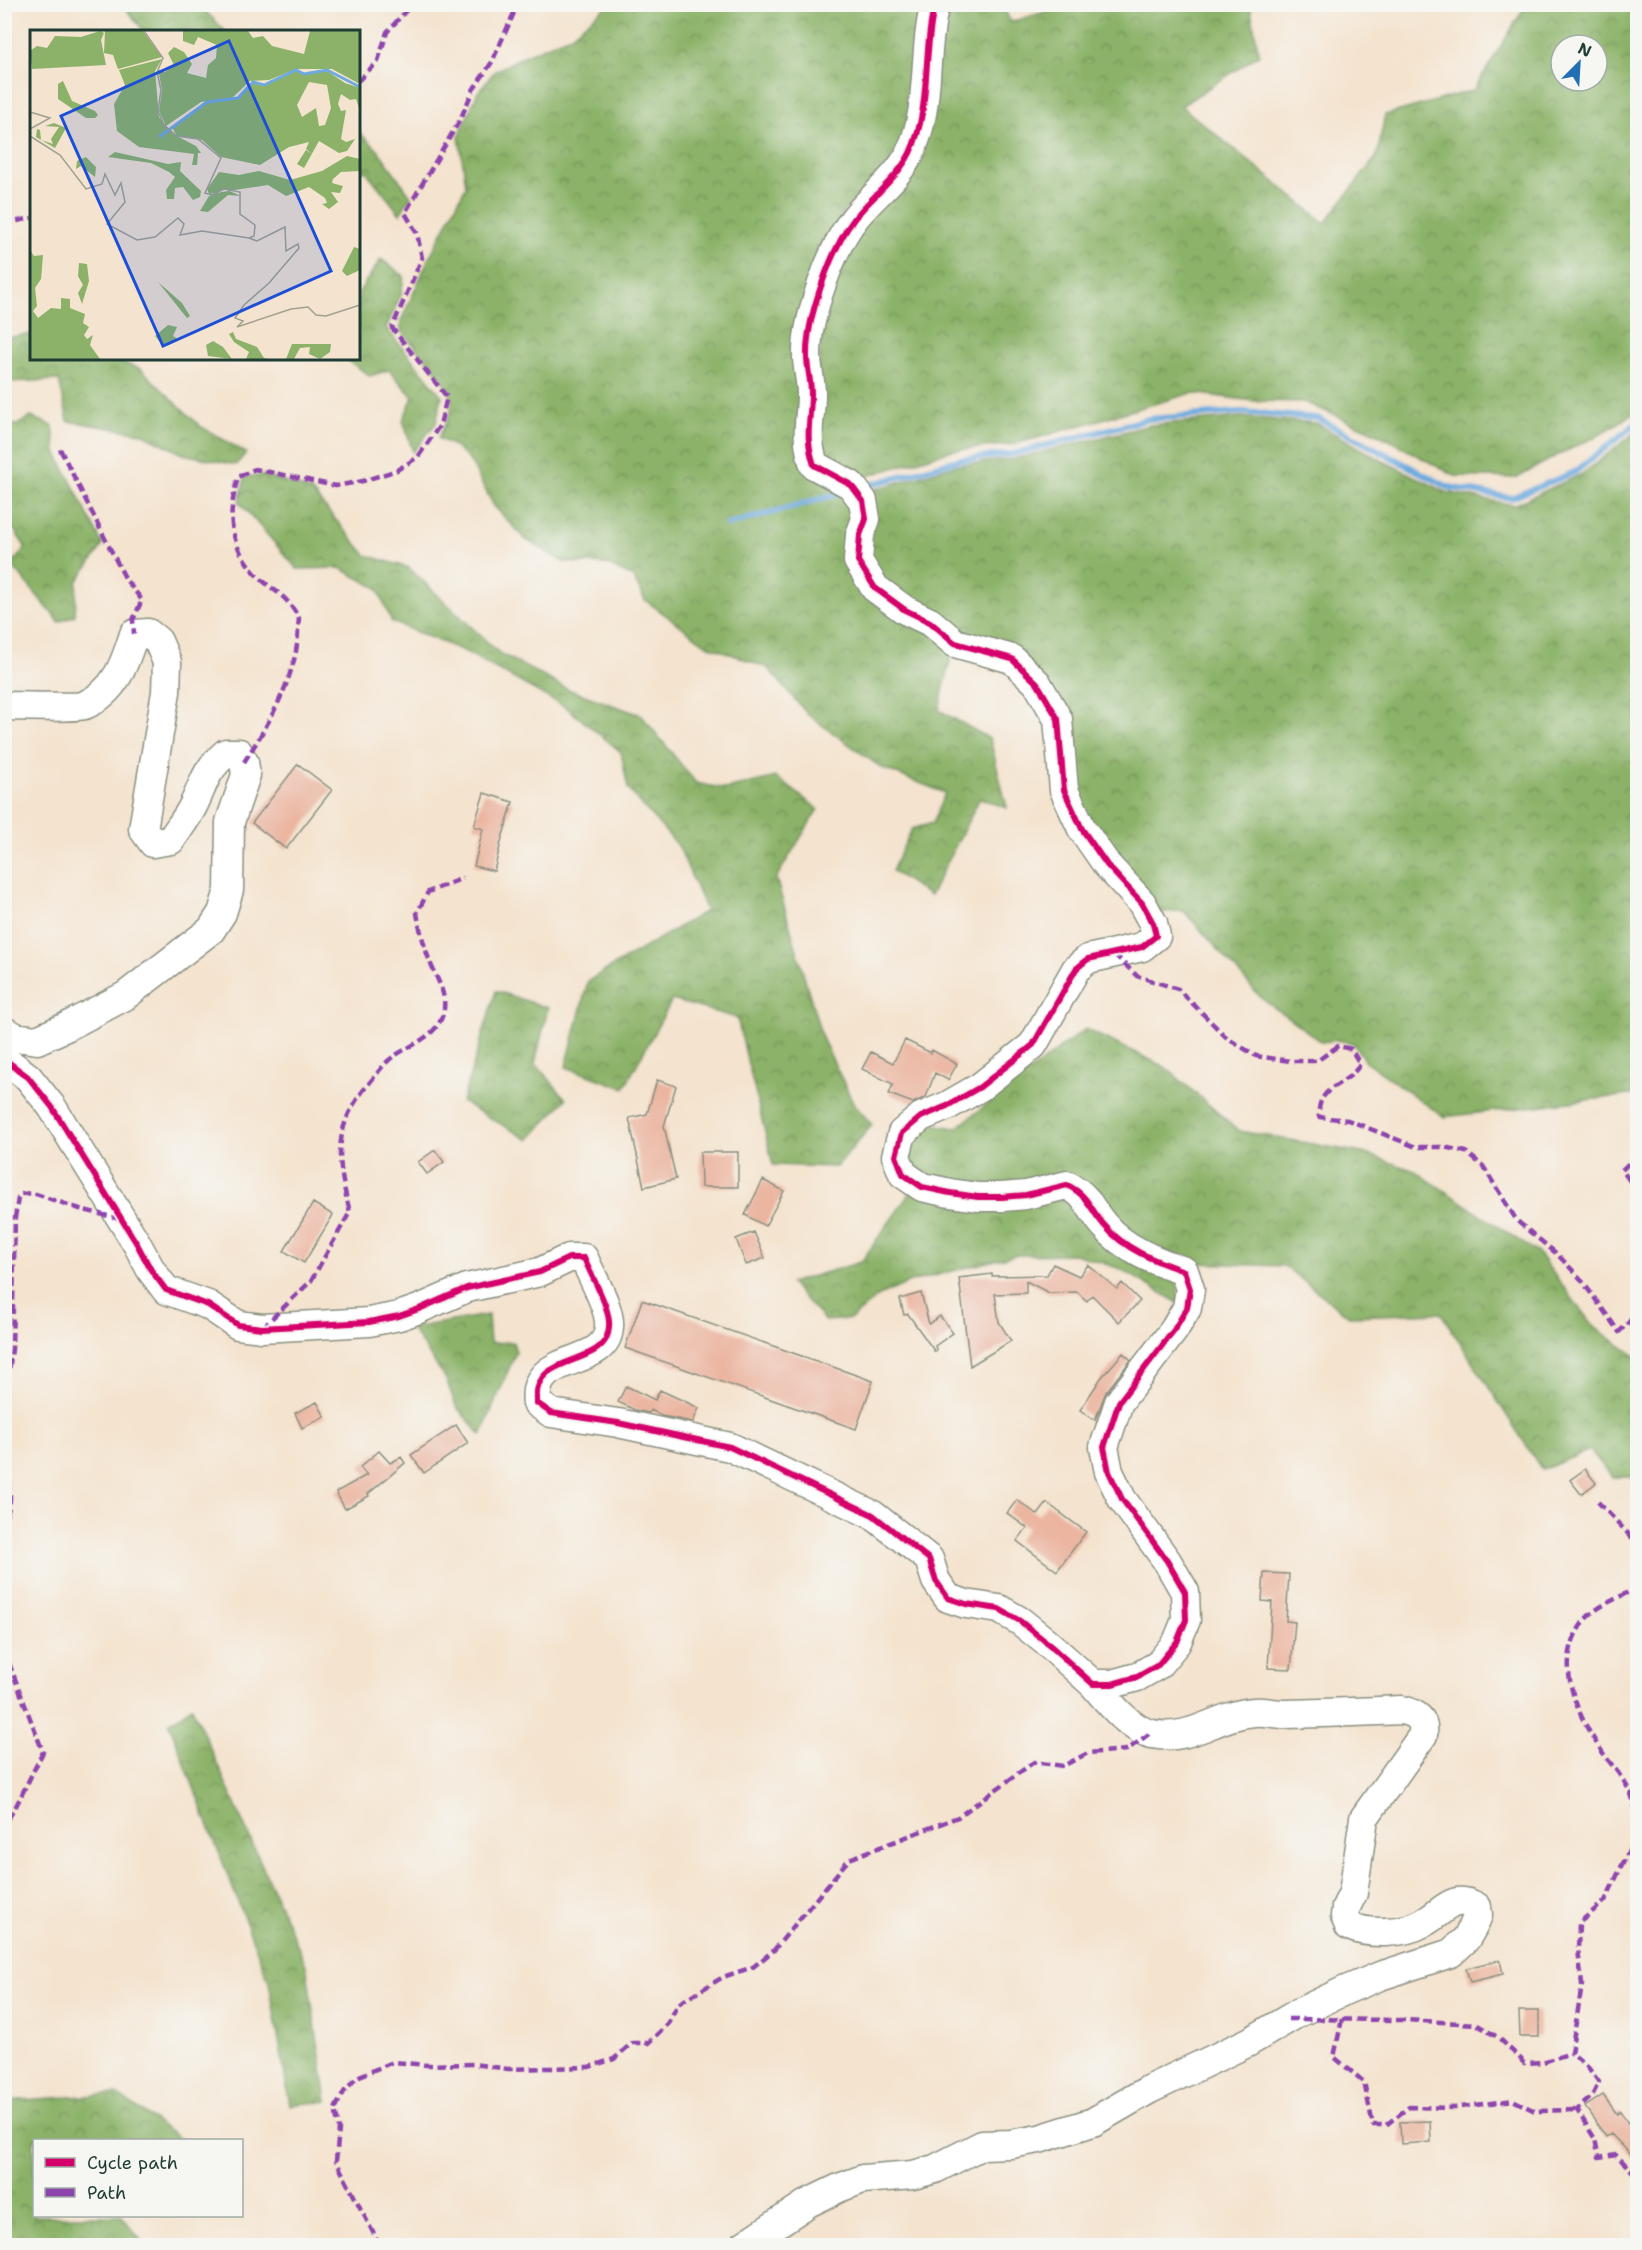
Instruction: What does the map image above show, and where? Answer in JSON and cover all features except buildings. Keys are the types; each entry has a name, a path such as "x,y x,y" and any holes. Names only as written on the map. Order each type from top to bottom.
{"street":[{"path":"935,4 929,26 920,120 909,153 854,219 838,243 812,316 807,356 811,393 808,447 814,465 851,485 863,501 866,519 860,535 858,561 874,588 905,610 930,622 955,643 1012,659 1037,683 1058,719 1064,790 1082,828 1107,866 1142,903 1154,923 1156,936 1142,947 1088,959 1076,969 1033,1045 980,1086 947,1106 921,1117 902,1133 896,1156 903,1174 922,1186 950,1193 978,1197 1002,1197 1026,1195 1067,1185 1080,1192 1103,1225 1125,1243 1144,1255 1184,1271 1190,1288 1187,1308 1174,1330 1119,1402 1104,1447 1109,1472 1122,1500 1167,1561 1185,1592 1186,1620 1177,1642 1158,1665 1137,1677 1112,1684 1093,1684"},
{"path":"4,706 83,706 104,692 120,675 134,634 148,633 158,641 167,662 166,692 143,829 153,843 171,840 194,806 204,778 226,753 239,753 244,762 246,776 230,822 229,890 222,913 211,930 125,996 68,1026 36,1040 16,1037 4,1031"},
{"path":"4,1059 28,1077 52,1107 151,1270 166,1290 208,1305 238,1325 262,1328 369,1322 399,1316 467,1288 540,1272 569,1258 584,1258 606,1308 609,1327 604,1342 590,1354 552,1368 541,1379 536,1390 537,1403 550,1413 618,1423 730,1447 863,1510 904,1538 929,1559 936,1581 948,1598 966,1604 999,1609 1006,1613 1045,1641 1093,1684 1113,1708 1149,1734 1192,1733 1228,1717 1255,1712 1280,1714 1401,1710 1421,1718 1424,1725 1423,1735 1364,1818 1353,1893 1346,1907 1345,1916 1349,1926 1359,1930 1407,1929 1424,1923 1456,1902 1469,1902 1477,1907 1479,1915 1466,1939 1451,1953 1380,1976 1298,2013 1249,2042 1150,2089 1093,2122 1039,2139 1011,2144 981,2145 935,2169 913,2175 863,2179 808,2203 743,2246"}],"green space":[{"path":"123,5 199,5 224,30 143,30"},
{"path":"608,5 925,5 914,111 898,153 843,212 802,393 797,425 848,497 852,515 847,553 952,651 939,710 990,739 1007,808 980,798 930,896 892,871 912,829 933,823 945,793 882,768 808,715 768,668 707,645 645,600 633,577 606,564 563,562 525,539 494,506 470,461 454,446 438,438 450,412 452,403 450,395 439,376 401,331 401,321 428,260 466,186 459,136 478,92 495,71 570,36"},
{"path":"942,5 1002,5 1011,22 1068,5 1250,5 1259,55 1181,106 1325,223 1377,156 1385,115 1474,90 1526,5 1637,5 1637,411 1601,434 1517,478 1455,476 1376,433 1304,402 1253,401 1192,393 1016,444 953,450 857,479 820,461 813,424 827,282 891,185"},
{"path":"360,133 378,150 411,196 400,214 366,171 360,170"},
{"path":"381,259 404,276 401,295 386,328 442,396 436,423 413,452 403,420 413,397 389,370 370,376 347,360 360,360 360,290"},
{"path":"30,334 30,360 113,360 141,369 200,426 246,453 236,465 183,454 142,433 68,421 59,380 5,382 5,338"},
{"path":"31,417 53,426 56,452 103,545 77,582 75,615 59,622 11,564 26,548 5,516 5,424 17,425"},
{"path":"1241,417 1316,423 1381,460 1446,492 1514,505 1582,474 1637,431 1637,1094 1444,1117 1365,1061 1353,1043 1337,1040 1322,1042 1261,998 1184,911 1158,912 1111,857 1070,788 1065,711 877,583 865,534 866,492 956,465 1014,459 1151,425"},
{"path":"263,475 311,491 366,555 409,568 499,653 567,689 641,715 696,783 726,789 776,777 818,809 776,878 822,1038 854,1104 872,1125 836,1167 773,1165 737,1018 672,1000 624,1088 566,1067 588,981 706,911 679,847 628,789 621,752 567,708 466,652 392,622 377,588 340,568 297,569 239,502 245,477"},
{"path":"496,991 548,1008 535,1063 566,1099 529,1140 462,1102"},
{"path":"1085,1029 1165,1067 1239,1131 1363,1153 1415,1171 1538,1253 1593,1326 1637,1356 1637,1477 1612,1477 1590,1450 1542,1470 1441,1313 1349,1316 1284,1266 1194,1263 1142,1243 1102,1209 1017,1189 944,1184 910,1163 911,1143 927,1123 956,1128"},
{"path":"912,1190 1069,1194 1178,1277 1178,1303 1121,1269 1075,1254 1015,1255 910,1282 879,1296 851,1319 825,1321 790,1283 861,1262"},
{"path":"488,1315 490,1343 513,1342 516,1352 481,1435 456,1406 446,1379 411,1328"},
{"path":"192,1707 306,1965 327,2101 290,2105 269,1982 169,1723"},
{"path":"117,2094 180,2139 33,2139 33,2217 123,2217 143,2243 140,2245 89,2246 82,2241 66,2245 5,2245 5,2101"}],"waterway":[{"path":"863,487 958,460 1013,454 1149,419 1241,412 1317,418 1448,487 1511,498 1575,472 1633,426 1638,425"},
{"path":"727,525 845,492"}],"marked path":[{"path":"360,79 378,61 387,32 412,4"},
{"path":"244,762 268,722 288,680 296,651 299,618 285,598 257,575 239,549 232,526 232,503 238,477 255,469 336,486 363,481 397,470 418,457 440,425 447,397 392,328 422,258 417,233 405,213 460,120 473,90 492,62 518,4"},
{"path":"4,224 30,218"},
{"path":"60,449 126,580 142,600 133,620 134,634"},
{"path":"262,1328 311,1281 350,1212 342,1175 341,1143 349,1113 358,1097 386,1062 430,1034 441,1019 444,996 426,950 417,913 428,892 463,878"},
{"path":"1114,954 1137,976 1178,989 1227,1038 1256,1056 1290,1061 1317,1061 1338,1046 1351,1049 1360,1064 1355,1072 1322,1098 1319,1117 1348,1120 1416,1147 1444,1147 1466,1152 1483,1166 1517,1221 1557,1254 1580,1278 1619,1332 1630,1321 1638,1305"},
{"path":"1638,1154 1622,1170 1629,1180 1638,1186"},
{"path":"4,1408 12,1349 15,1218 18,1198 21,1194 33,1193 80,1209 120,1219"},
{"path":"4,1468 10,1495 4,1523"},
{"path":"1598,1502 1638,1544"},
{"path":"1638,1584 1585,1620 1575,1635 1570,1651 1569,1668 1575,1701 1582,1717 1599,1747 1627,1786 1633,1798 1638,1819"},
{"path":"4,1650 43,1752 14,1810 4,1824"},
{"path":"380,2246 336,2161 339,2129 335,2109 344,2092 357,2077 393,2062 427,2065 474,2064 508,2069 589,2067 614,2059 632,2043 648,2043 668,2024 678,2004 723,1977 753,1967 774,1950 849,1859 958,1817 1034,1762 1063,1766 1088,1753 1127,1750 1149,1734"},
{"path":"1638,1822 1634,1840 1605,1901 1579,1923 1578,1949 1582,1985 1571,2053 1587,2066 1599,2082 1592,2096 1577,2110 1595,2139 1599,2158 1616,2155 1634,2173 1638,2174"},
{"path":"1288,2019 1403,2020 1476,2024 1499,2038 1525,2063 1543,2062 1571,2053"},
{"path":"1342,2019 1334,2057 1364,2082 1373,2125 1386,2125 1409,2107 1454,2108 1513,2100 1535,2111 1577,2110"}],"cycle path":[{"path":"4,1059 28,1077 52,1107 151,1270 166,1290 208,1305 238,1325 262,1328 369,1322 399,1316 467,1288 540,1272 569,1258 584,1258 604,1302 609,1327 605,1340 596,1350 556,1367 545,1375 538,1386 537,1403 551,1413 618,1423 730,1447 873,1515 929,1559 936,1581 948,1598 966,1604 999,1609 1020,1621 1093,1684 1112,1684 1137,1677 1158,1665 1177,1642 1186,1620 1185,1592 1167,1561 1122,1499 1109,1472 1104,1447 1119,1402 1174,1330 1187,1308 1190,1289 1184,1271 1151,1258 1121,1241 1104,1225 1084,1198 1067,1185 1026,1195 1002,1197 978,1197 950,1193 922,1187 903,1174 896,1156 902,1133 921,1117 947,1106 980,1087 1033,1045 1076,969 1088,959 1142,947 1156,936 1153,923 1142,903 1107,865 1082,829 1064,790 1058,719 1037,683 1012,659 955,643 930,622 905,610 875,588 858,561 860,535 866,519 863,501 851,485 814,465 811,454 809,445 811,388 807,356 815,304 845,232 861,211 891,180 910,153 921,117 935,4"}]}
